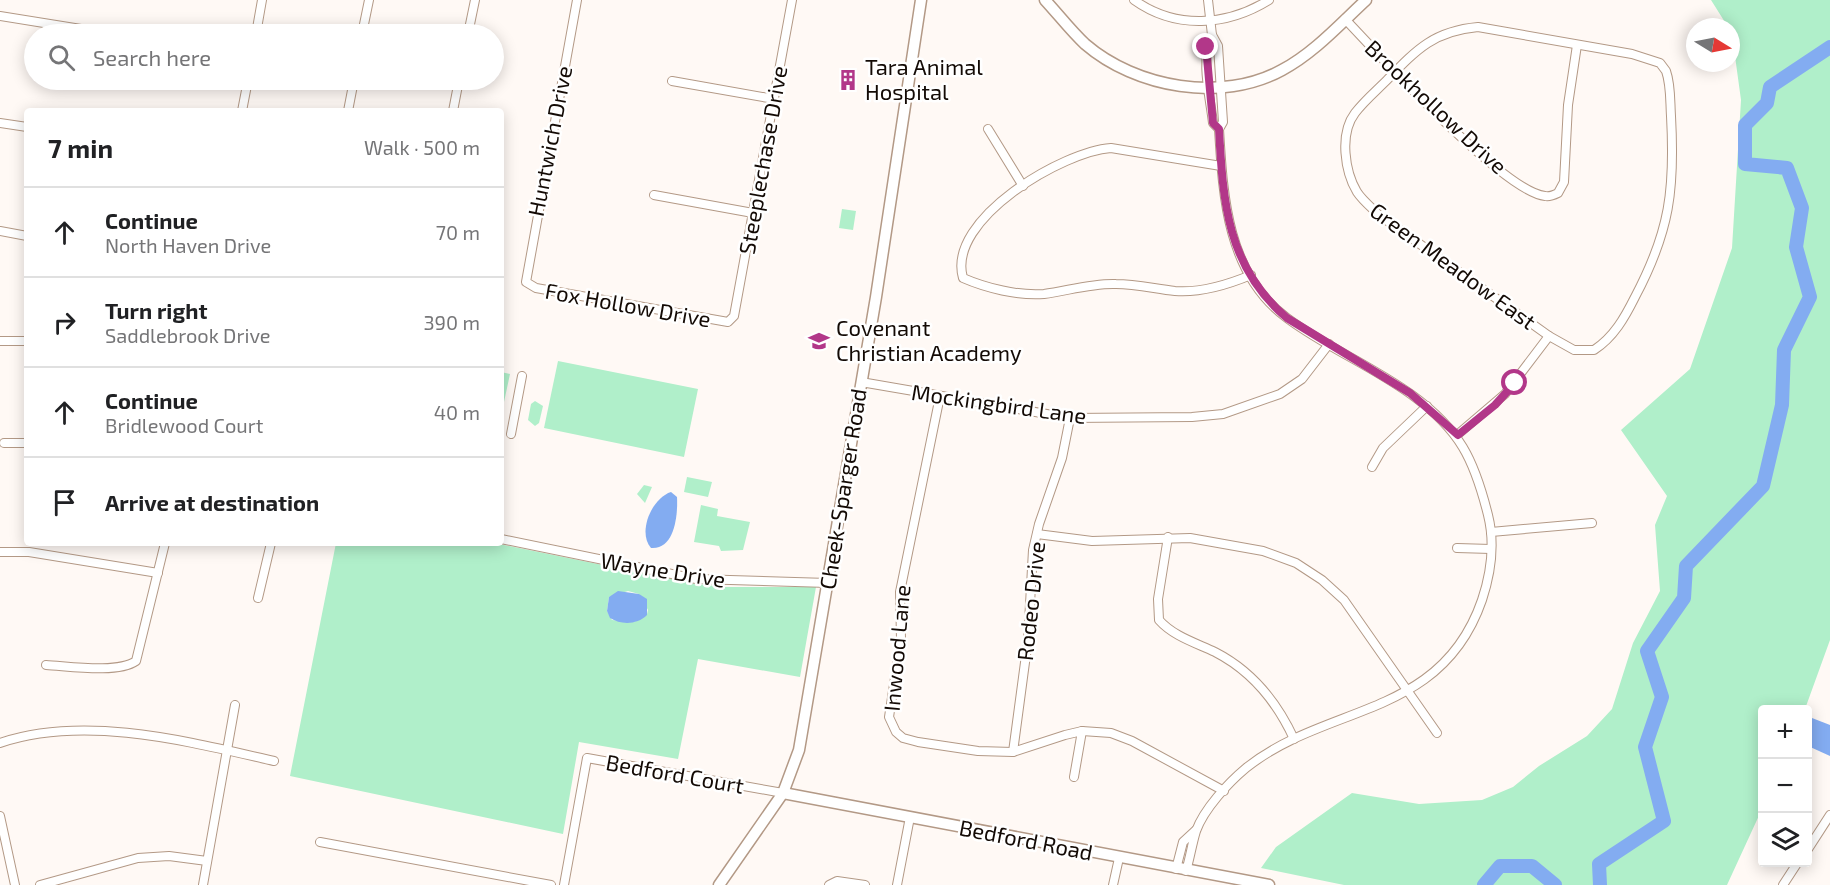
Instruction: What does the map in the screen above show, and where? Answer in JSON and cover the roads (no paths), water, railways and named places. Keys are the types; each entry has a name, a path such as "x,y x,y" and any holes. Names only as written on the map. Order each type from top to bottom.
{"main road":[{"name":"Cheek-Sparger Road","path":"719,885 783,794 792,772 805,725 902,134 921,0"},
{"path":"1046,0 1085,44 1114,64 1154,81 1209,88 1242,84 1281,71 1312,49 1366,0"},
{"name":"Bedford Road","path":"783,794 1269,885"}],"street":[{"path":"258,24 262,0"},
{"path":"364,24 369,0"},
{"path":"470,24 475,0"},
{"name":"Huntwich Drive","path":"526,282 577,0"},
{"name":"Steeplechase Drive","path":"733,320 792,0"},
{"path":"1134,0 1176,18 1210,22 1234,18 1269,0"},
{"path":"1181,869 1197,830 1224,791 1245,769 1294,739 1381,705 1408,691 1442,665 1476,615 1487,585 1491,549 1491,532 1479,479 1458,435 1426,406 1274,307 1251,275 1235,245 1226,215 1219,129 1223,122 1218,46 1212,35 1208,0"},
{"path":"0,16 50,24"},
{"name":"Brookhollow Drive","path":"1345,19 1485,159 1527,189 1542,195 1552,196 1562,190 1566,172 1568,105 1577,45"},
{"name":"Green Meadow East","path":"1479,27 1577,45 1632,54 1665,66 1668,78 1673,175 1659,246 1627,313 1606,343 1589,352 1563,346 1379,215 1358,193 1351,179 1346,138 1350,121 1415,51 1436,36 1457,29 1479,27"},
{"path":"1212,35 1206,47 1209,88 1213,123 1219,129"},
{"path":"672,81 774,99"},
{"path":"243,108 246,90"},
{"path":"349,108 352,90"},
{"path":"454,108 457,90"},
{"path":"0,123 24,127"},
{"path":"988,129 1023,186"},
{"path":"1221,166 1135,150 1099,149 1075,157 1004,198 982,218 963,254 963,278 1005,290 1041,294 1115,283 1178,291 1195,290 1230,284 1251,275"},
{"path":"654,195 753,213"},
{"path":"0,231 24,235"},
{"name":"Fox Hollow Drive","path":"526,282 536,288 582,297 723,322 733,320"},
{"path":"1458,435 1505,394 1549,336"},
{"path":"0,340 24,341"},
{"name":"Mockingbird Lane","path":"861,382 1070,418 1223,414 1280,394 1302,379 1329,344"},
{"path":"511,434 522,376"},
{"name":"Inwood Lane","path":"940,396 900,592 901,639 891,699 890,724 903,738 978,751 1014,752 1083,731 1121,736 1224,791"},
{"path":"1372,467 1383,448 1426,406"},
{"name":"Rodeo Drive","path":"1014,752 1028,640 1034,550 1062,458 1070,418"},
{"path":"4,443 24,443"},
{"path":"1491,532 1592,523"},
{"path":"1037,534 1092,541 1168,537 1222,543 1263,551 1310,570 1344,600 1437,733"},
{"path":"1168,537 1158,599 1159,620 1177,634 1235,664 1253,679 1282,714 1294,739"},
{"name":"Wayne Drive","path":"504,540 696,579 828,582"},
{"path":"46,665 105,667 132,663 139,654 164,546"},
{"path":"258,598 270,546"},
{"path":"1457,548 1491,549"},
{"path":"0,552 29,552 158,573"},
{"path":"203,885 235,705"},
{"path":"1074,777 1083,731"},
{"path":"0,743 36,736 92,732 167,738 274,760"},
{"name":"Bedford Court","path":"564,885 587,758 783,794"},
{"path":"1812,843 1830,815"},
{"path":"0,816 15,885"},
{"path":"897,885 910,817"},
{"path":"320,842 505,881 551,885"},
{"path":"40,885 138,858 169,856 207,861"},
{"path":"1113,885 1119,858"},
{"path":"1784,885 1795,867"},
{"path":"828,885 837,881 865,885"}],"water":[{"path":"671,492 677,497 676,521 673,530 665,543 651,548 646,533 649,516 658,501"},
{"path":"618,591 639,594 647,599 647,615 639,621 629,623 610,618 607,611 609,597"},
{"path":"1812,718 1830,725 1830,756 1812,748"}],"waterway":[{"path":"1600,885 1599,864 1664,821 1645,747 1662,697 1647,651 1684,598 1686,566 1763,486 1782,405 1784,350 1810,297 1796,247 1802,208 1787,168 1745,164 1745,125 1767,103 1770,87 1830,47"},
{"path":"1484,885 1500,866 1532,866 1555,885"}],"place":[{"name":"Tara Animal Hospital","path":"848,80"},
{"name":"Covenant Christian Academy","path":"819,341"}]}
